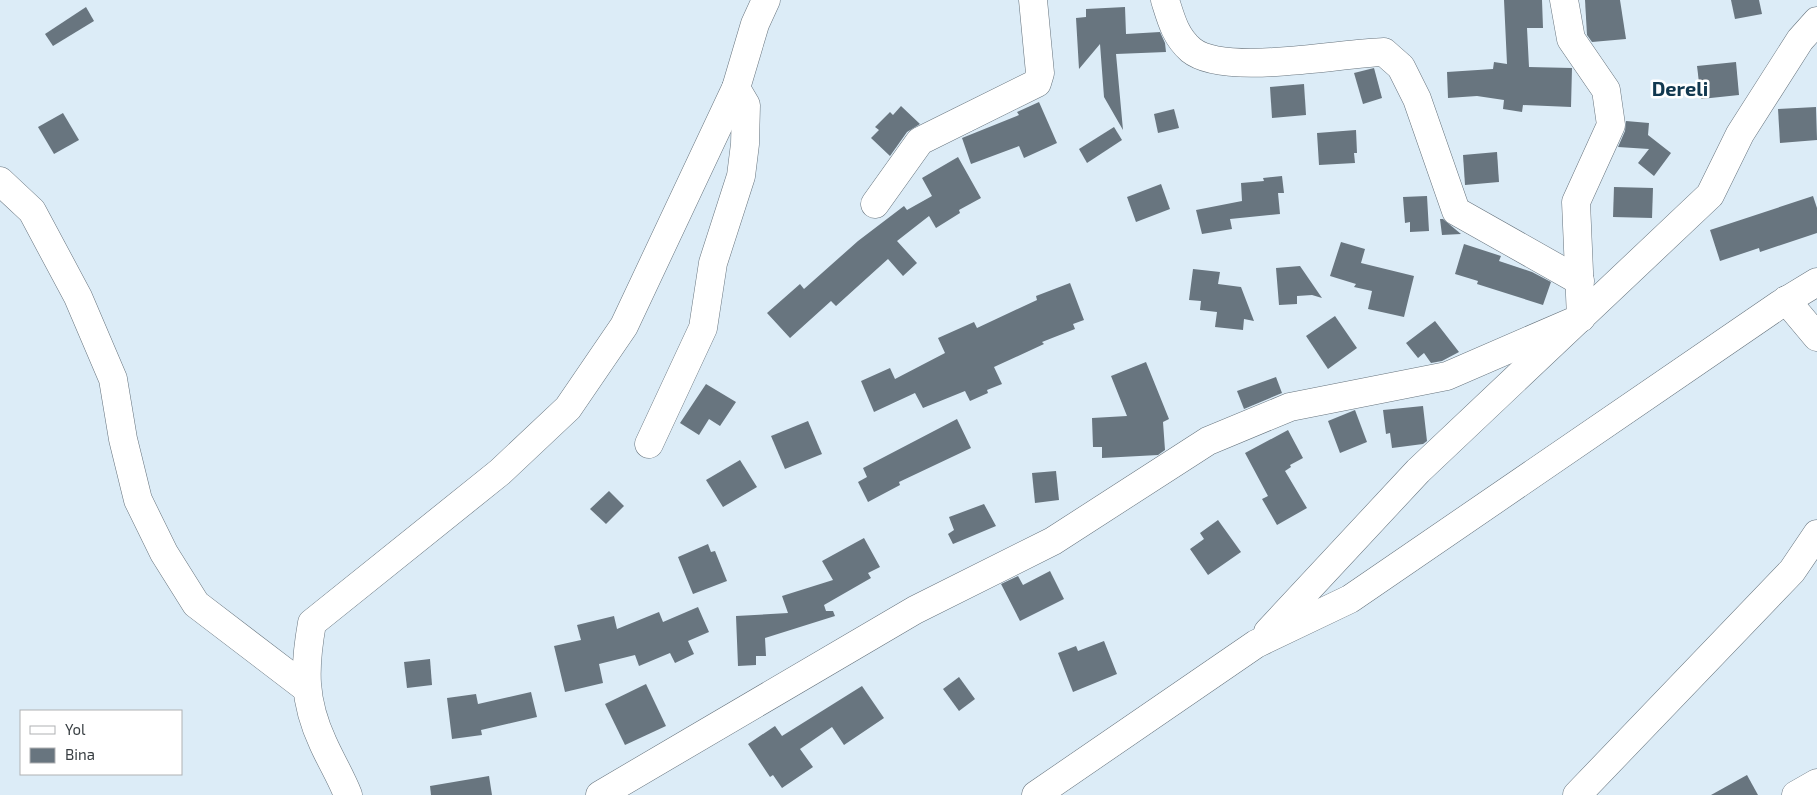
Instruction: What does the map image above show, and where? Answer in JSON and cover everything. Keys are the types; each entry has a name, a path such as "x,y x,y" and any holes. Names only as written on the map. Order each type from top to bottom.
{"street":[{"path":"348,795 342,778 322,742 306,688 306,655 312,623 500,472 568,408 624,326 736,88 755,24 766,0"},
{"path":"875,204 920,141 1037,83 1040,72 1032,0"},
{"path":"1165,0 1176,33 1192,51 1214,61 1275,62 1358,52 1384,52 1401,67 1417,99 1456,211 1580,281"},
{"path":"1564,0 1571,39 1606,90 1611,125 1576,202 1581,318"},
{"path":"1256,644 1418,471 1710,195 1740,134 1800,40 1817,21"},
{"path":"649,444 703,328 713,263 741,176 745,144 746,105 736,88"},
{"path":"0,181 32,211 78,297 113,379 123,439 138,500 164,553 196,604 306,688"},
{"path":"1036,795 1256,644 1350,599 1786,300 1817,282"},
{"path":"1786,300 1817,337"},
{"path":"600,795 915,610 1053,541 1208,441 1290,407 1447,376 1581,318"},
{"path":"1577,795 1792,570 1817,534"},
{"path":"1796,795 1817,783"}],"building":[{"path":"1504,0 1542,0 1543,28 1527,28 1529,67 1572,68 1571,107 1523,105 1522,112 1503,109 1504,100 1477,96 1448,98 1447,72 1493,69 1494,62 1507,64"},
{"path":"1585,0 1620,0 1626,39 1592,42 1587,35"},
{"path":"1731,0 1759,0 1762,14 1735,19"},
{"path":"86,7 94,21 53,46 45,34"},
{"path":"1125,7 1126,34 1160,32 1165,43 1166,52 1116,54 1123,130 1104,97 1100,44 1079,69 1076,18 1086,17 1086,9"},
{"path":"1736,62 1739,95 1701,99 1697,66"},
{"path":"1374,68 1382,98 1363,104 1354,73"},
{"path":"1304,84 1306,115 1272,118 1270,87"},
{"path":"1039,102 1057,143 1024,158 1019,146 971,164 962,138 1019,115 1017,112"},
{"path":"901,106 920,124 907,132 890,156 871,138 879,130 875,127 890,112 893,115"},
{"path":"1816,107 1817,140 1780,143 1778,109"},
{"path":"1174,109 1179,128 1158,133 1154,114"},
{"path":"63,113 79,140 54,154 38,127"},
{"path":"1626,121 1649,123 1648,135 1671,153 1654,176 1638,163 1649,149 1618,147 1625,131"},
{"path":"1114,127 1122,140 1087,163 1079,149"},
{"path":"1356,130 1357,153 1354,153 1355,163 1319,165 1317,133"},
{"path":"1497,152 1499,182 1465,185 1463,155"},
{"path":"958,157 981,198 959,210 960,213 936,228 929,216 897,241 917,263 903,276 888,259 836,306 831,301 790,338 767,313 800,284 804,289 858,241 904,206 907,210 932,196 922,178"},
{"path":"1282,176 1284,193 1278,193 1280,214 1230,219 1232,229 1202,234 1196,210 1242,201 1241,183 1264,181 1263,178"},
{"path":"1161,184 1170,209 1136,222 1127,197"},
{"path":"1614,187 1653,188 1652,218 1613,217"},
{"path":"1427,196 1429,231 1410,232 1410,222 1405,223 1403,197"},
{"path":"1813,196 1817,208 1817,233 1760,252 1759,248 1720,261 1710,230"},
{"path":"1440,219 1443,219 1461,234 1442,235"},
{"path":"1341,242 1365,249 1361,263 1414,276 1404,317 1368,309 1372,291 1354,287 1356,284 1330,276"},
{"path":"1464,244 1501,256 1499,261 1532,272 1551,282 1543,305 1477,284 1478,281 1455,274"},
{"path":"1300,266 1322,298 1312,295 1297,296 1297,304 1279,305 1276,268"},
{"path":"1193,269 1220,272 1218,284 1241,287 1254,321 1244,319 1243,330 1215,327 1217,312 1200,310 1201,301 1189,300"},
{"path":"1070,283 1084,320 1073,324 1075,329 1042,342 1044,344 994,367 1002,384 987,390 988,393 970,401 965,391 923,408 915,393 874,412 861,381 890,368 895,379 945,353 938,338 974,322 977,328 1037,300 1036,296"},
{"path":"1335,316 1357,348 1328,369 1306,336"},
{"path":"1435,321 1459,352 1442,361 1431,363 1424,353 1418,358 1406,343"},
{"path":"1146,362 1169,419 1163,422 1165,450 1158,455 1102,458 1102,447 1093,447 1092,418 1127,416 1111,376"},
{"path":"1276,377 1282,393 1244,409 1237,391"},
{"path":"706,384 736,402 720,426 709,419 699,435 680,423"},
{"path":"1423,406 1427,441 1423,444 1392,448 1390,433 1386,434 1383,410"},
{"path":"1355,410 1367,442 1340,453 1328,421"},
{"path":"957,419 971,448 899,482 900,485 868,502 858,482 867,477 863,468"},
{"path":"808,421 822,454 785,469 771,436"},
{"path":"1288,430 1303,458 1290,465 1291,467 1285,471 1307,508 1277,525 1262,499 1268,496 1245,453"},
{"path":"740,460 757,487 723,507 706,480"},
{"path":"1056,471 1059,500 1035,503 1032,473"},
{"path":"609,491 624,506 606,524 590,509"},
{"path":"984,504 996,526 953,544 948,534 954,530 949,517"},
{"path":"1218,520 1241,552 1208,575 1190,549 1204,539 1200,533"},
{"path":"864,538 880,567 868,573 871,578 824,605 826,611 833,611 835,616 765,638 766,656 756,656 756,665 738,666 736,616 788,613 782,596 833,580 822,561"},
{"path":"708,544 711,552 715,551 727,581 693,594 678,557"},
{"path":"1050,571 1064,599 1020,621 1001,584 1018,576 1023,585"},
{"path":"698,607 709,632 688,641 694,654 675,663 670,653 639,666 635,655 599,664 603,683 565,692 554,646 581,640 577,625 614,616 617,629 659,612 663,622"},
{"path":"1104,641 1117,674 1073,692 1058,653 1076,646 1078,651"},
{"path":"430,659 432,685 407,688 404,662"},
{"path":"959,677 975,699 959,711 943,689"},
{"path":"646,684 666,726 625,745 605,704"},
{"path":"862,686 884,718 844,745 832,727 800,749 813,767 782,788 773,775 770,777 748,744 775,726 782,736"},
{"path":"531,692 537,717 481,730 482,735 452,739 447,698 476,694 478,704"},
{"path":"1747,775 1758,795 1711,795"},
{"path":"489,776 492,795 431,795 430,786"}],"district":[{"name":"Dereli","path":"1680,89"}]}
